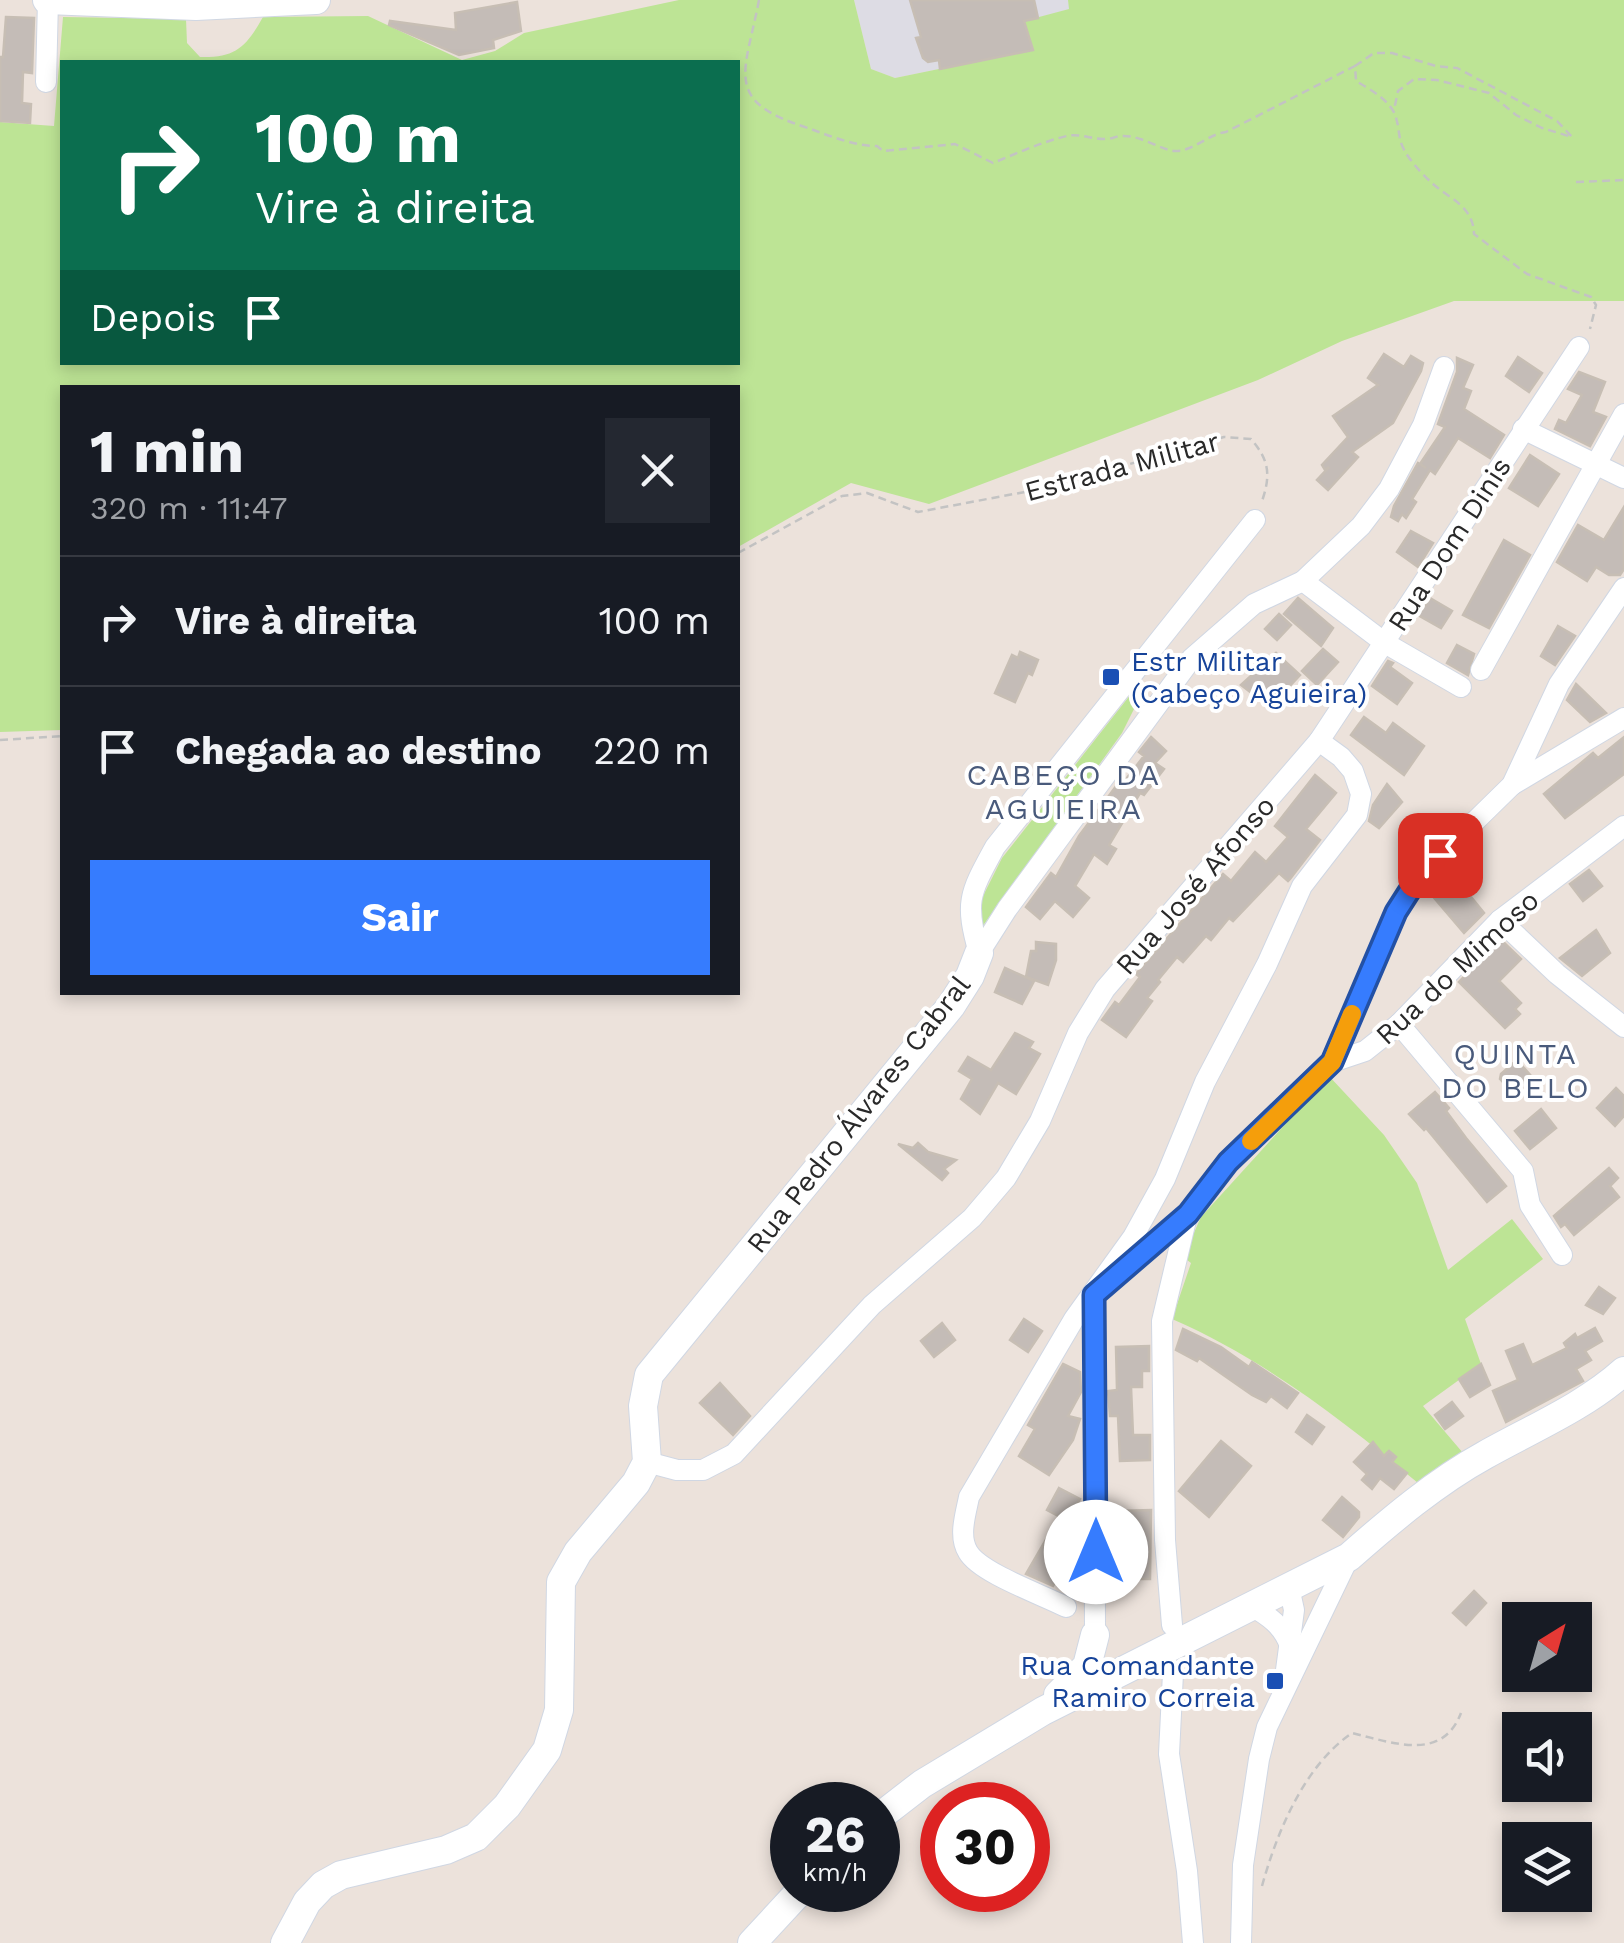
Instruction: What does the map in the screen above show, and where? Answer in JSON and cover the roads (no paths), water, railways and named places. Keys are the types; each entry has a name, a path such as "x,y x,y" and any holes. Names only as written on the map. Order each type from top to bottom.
{"street":[{"path":"46,82 48,0 196,6 316,0"},
{"name":"Rua Dom Dinis","path":"1319,741 1579,347"},
{"name":"Rua Pedro Álvares Cabral","path":"648,1462 642,1406 649,1375 951,1006 1007,909 1192,658 1254,604 1304,581 1361,526 1389,489 1424,425 1444,367"},
{"path":"1481,670 1624,414"},
{"path":"1523,429 1624,478"},
{"path":"979,953 970,920 974,886 995,847 1256,520"},
{"path":"1304,581 1386,643 1461,687"},
{"path":"1512,785 1559,684 1624,588"},
{"path":"1137,666 1168,688"},
{"path":"900,1801 1043,1711 1097,1658 1094,1295 1188,1214 1228,1162 1332,1062 1366,979 1403,900 1419,876 1512,785 1624,718"},
{"path":"1066,1607 982,1566 967,1551 963,1528 970,1496 1074,1319 1133,1238 1165,1180 1205,1082 1267,964 1302,886 1357,815 1361,794 1353,771 1319,741"},
{"name":"Rua José Afonso","path":"648,1462 677,1470 702,1470 734,1454 872,1304 972,1218 1006,1178 1040,1121 1078,1032 1105,990 1319,741"},
{"name":"Rua do Mimoso","path":"1332,1062 1366,1051 1399,1024 1500,920 1624,826"},
{"path":"1500,920 1624,1028"},
{"path":"1399,1024 1523,1171 1530,1205 1562,1255"},
{"path":"1172,1625 1164,1540 1162,1321 1188,1214"},
{"path":"1097,1658 1137,1664 1349,1556 1480,1457 1550,1420 1624,1371"},
{"path":"286,1943 307,1902 323,1885 341,1875 466,1843 491,1824 506,1806 547,1750 557,1725 562,1582 578,1552 636,1483 648,1462"},
{"path":"1280,1696 1349,1556"},
{"path":"1294,1584 1312,1601 1318,1623"},
{"path":"1241,1943 1243,1866 1258,1758 1280,1696 1291,1648 1294,1584"},
{"path":"1251,1606 1270,1616 1291,1648"},
{"path":"1173,1674 1169,1754 1187,1871 1193,1943"},
{"path":"752,1942 780,1912"}],"place":[{"name":"Estr Militar (Cabeço Aguieira)","path":"1111,677"},
{"name":"Rua Comandante Ramiro Correia","path":"1275,1681"}],"district":[{"name":"CABEÇO DA AGUIEIRA","path":"1064,792"},
{"name":"QUINTA DO BELO","path":"1516,1071"}]}
